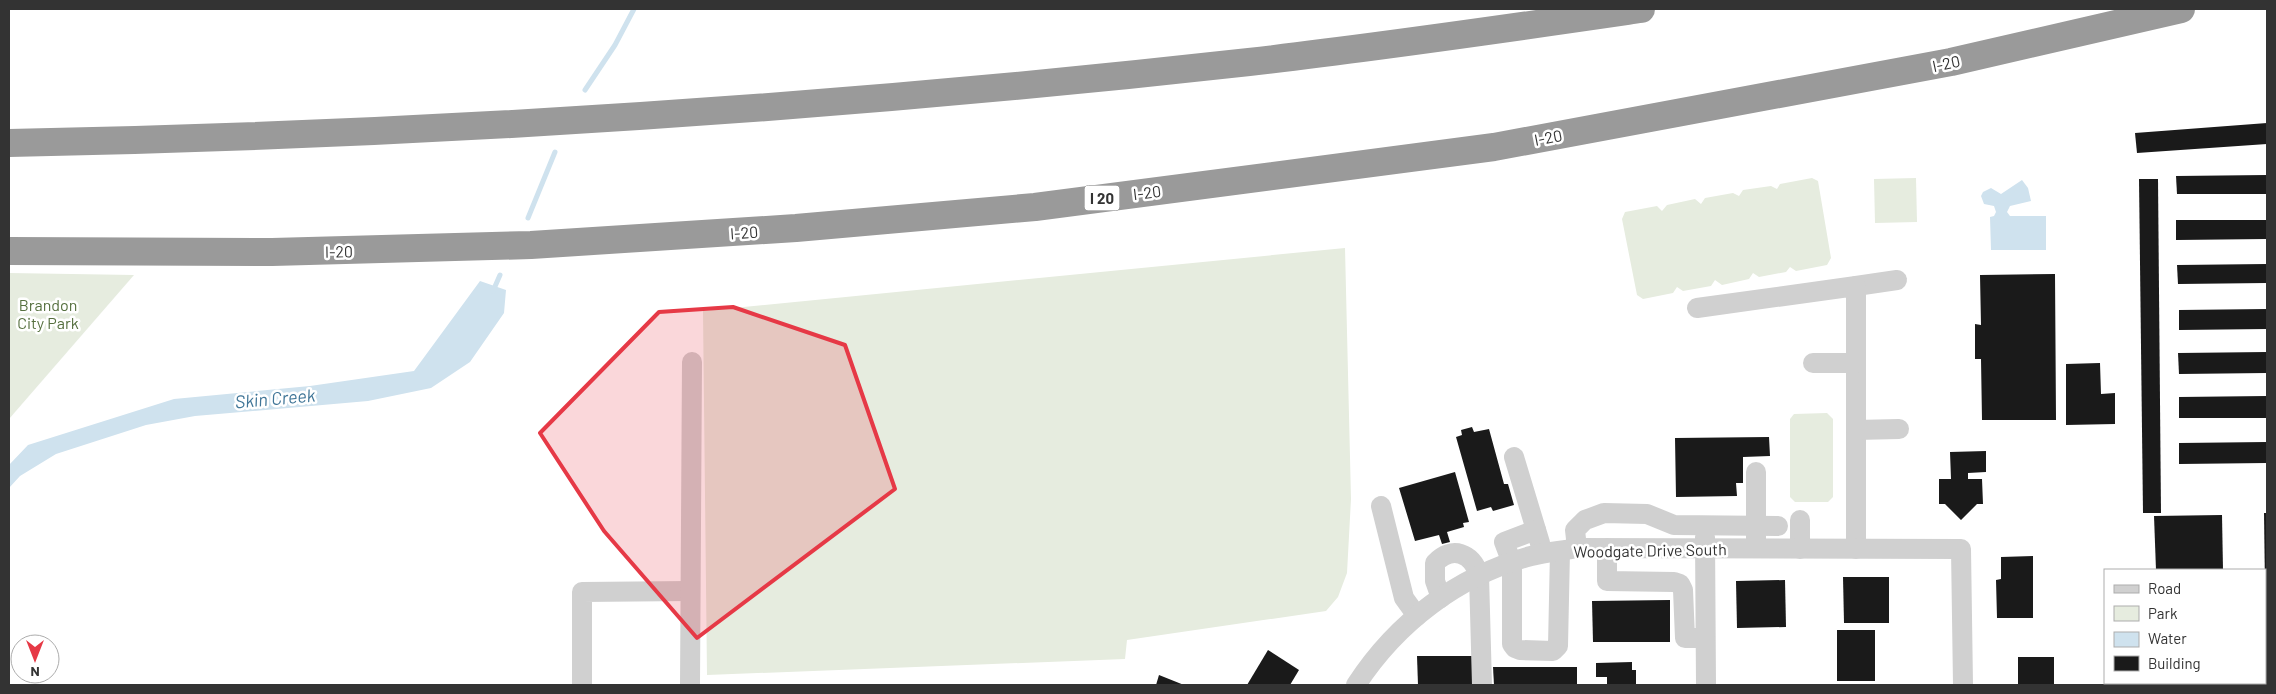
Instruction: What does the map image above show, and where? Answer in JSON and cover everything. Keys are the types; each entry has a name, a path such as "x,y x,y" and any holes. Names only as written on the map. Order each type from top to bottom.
{"highway":[{"path":"9,143 161,140 435,129 853,101 1245,62 1641,9"},
{"name":"I-20","path":"9,251 272,252 540,244 796,228 1035,207 1494,148 1951,62 2181,9"}],"street":[{"path":"1697,308 1897,280"},
{"path":"1856,286 1856,549"},
{"path":"690,685 692,362"},
{"path":"1813,363 1856,363"},
{"path":"1856,430 1898,428"},
{"path":"1514,457 1536,530 1560,551"},
{"path":"1756,472 1756,549"},
{"path":"1381,506 1404,598 1417,616"},
{"path":"1536,530 1504,542 1512,563 1512,644 1520,650 1553,651 1558,646 1559,640 1560,551 1575,530 1585,520 1604,513 1647,514 1674,525 1778,526"},
{"path":"1800,520 1800,549"},
{"path":"1705,526 1706,685"},
{"path":"1607,548 1607,582 1680,584 1683,590 1685,638 1706,638"},
{"name":"Woodgate Drive South","path":"1356,685 1395,635 1441,598 1479,575 1512,563 1560,551 1607,548 1962,550 1963,685"},
{"path":"1659,582 1660,549"},
{"path":"1441,598 1435,581 1435,564 1441,558 1457,554 1470,558 1475,564 1479,575 1482,685"},
{"path":"582,685 582,592 690,591"}],"highlighted area":[{"path":"733,307 845,345 895,489 697,638 604,531 540,433 659,312"}],"green space":[{"path":"1812,178 1818,181 1831,258 1827,265 1796,271 1790,267 1786,272 1759,277 1753,273 1749,279 1722,285 1715,280 1711,286 1683,291 1677,287 1673,293 1643,299 1637,295 1622,219 1625,212 1657,206 1662,211 1667,205 1695,199 1701,204 1705,198 1733,193 1739,196 1743,190 1771,186 1777,189 1780,184"},
{"path":"1916,178 1917,222 1875,223 1874,179"},
{"path":"1345,248 1351,499 1347,573 1338,597 1326,611 1127,640 1125,659 707,675 703,311"},
{"name":"Brandon City Park","path":"9,273 134,275 9,419"},
{"path":"1827,413 1833,419 1833,497 1828,502 1795,502 1790,497 1790,419 1794,414"}],"water":[{"path":"2022,180 2028,188 2031,201 2010,206 2007,212 2010,216 2046,216 2046,250 1991,250 1990,217 1994,216 1996,212 1994,206 1984,204 1981,196 1983,192 1991,188 2001,194"},
{"path":"480,281 506,290 504,313 470,362 431,388 368,401 195,416 146,425 56,454 20,476 9,488 9,465 28,445 174,399 310,386 414,371"}],"building":[{"path":"2267,123 2267,144 2137,153 2135,133"},
{"path":"2267,175 2267,194 2177,194 2176,176"},
{"path":"2139,179 2158,179 2161,513 2143,513"},
{"path":"2176,220 2267,220 2267,239 2176,240"},
{"path":"2267,264 2267,283 2178,284 2177,265"},
{"path":"2055,274 2056,420 1982,420 1981,359 1975,359 1975,324 1981,325 1980,275"},
{"path":"2267,309 2267,329 2179,330 2179,310"},
{"path":"2267,352 2267,373 2179,374 2178,353"},
{"path":"2100,363 2101,394 2115,393 2115,424 2066,425 2066,364"},
{"path":"2267,396 2267,418 2179,418 2179,397"},
{"path":"1472,427 1474,432 1489,429 1504,484 1508,484 1514,505 1493,511 1491,507 1477,511 1456,437 1462,435 1461,430"},
{"path":"1769,437 1770,456 1743,457 1743,483 1736,483 1737,496 1676,497 1675,438"},
{"path":"2267,442 2267,463 2179,464 2179,443"},
{"path":"1986,451 1986,472 1968,473 1968,479 1982,479 1983,504 1977,504 1961,520 1945,504 1939,504 1939,479 1951,479 1950,452"},
{"path":"1455,472 1469,522 1463,523 1464,527 1447,532 1450,542 1442,544 1439,535 1415,541 1399,488"},
{"path":"2264,513 2267,513 2267,589"},
{"path":"2222,515 2223,569 2156,569 2154,516"},
{"path":"2033,556 2033,618 1997,618 1996,580 2001,579 2001,557"},
{"path":"1843,577 1889,577 1889,623 1844,623"},
{"path":"1785,580 1786,627 1737,628 1736,581"},
{"path":"1670,600 1670,642 1593,642 1592,601"},
{"path":"1837,630 1875,630 1875,681 1837,681"},
{"path":"1268,650 1299,670 1290,685 1247,685"},
{"path":"1417,656 1474,656 1474,685 1418,685"},
{"path":"2018,657 2054,657 2054,685 2018,685"},
{"path":"1632,662 1632,670 1636,670 1636,685 1607,685 1607,677 1596,677 1596,663"},
{"path":"1493,667 1577,667 1577,685 1494,685"},
{"path":"1159,675 1184,685 1156,685"},
{"path":"2210,684 2211,685 2176,685"}],"waterway":[{"name":"Skin Creek","path":"585,90 615,45 634,9"},
{"name":"Skin Creek","path":"528,218 555,152"},
{"name":"Skin Creek","path":"493,291 500,275"}]}
